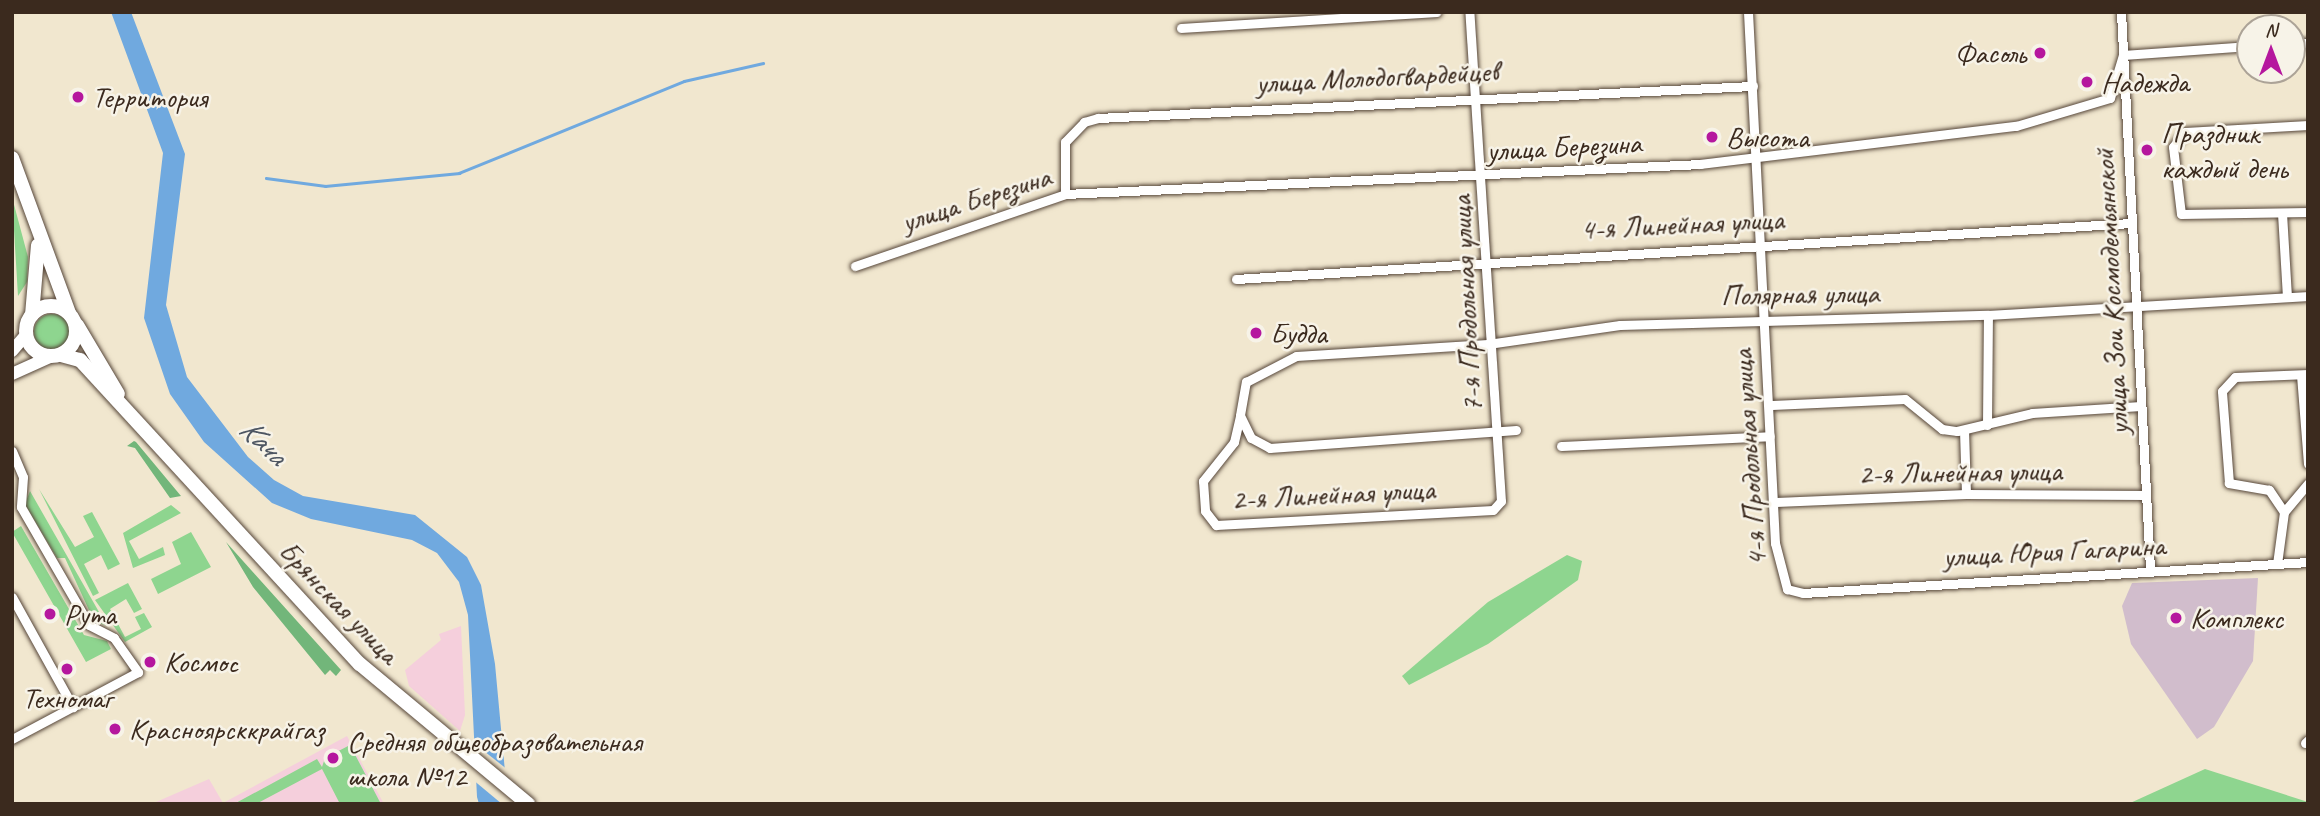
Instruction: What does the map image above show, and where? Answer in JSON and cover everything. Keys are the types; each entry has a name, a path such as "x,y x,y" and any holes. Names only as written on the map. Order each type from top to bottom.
{"highway":[{"name":"Брянская улица","path":"12,158 37,233 72,318 132,417"},
{"name":"Брянская улица","path":"37,233 32,315 26,335 35,350 80,360 360,664 523,800"},
{"path":"32,315 54,306 72,318 75,342 56,356"}],"main road":[{"path":"12,351 26,335"},
{"path":"12,374 56,356"}],"street":[{"path":"1181,28 1437,12"},
{"name":"7-я Продольная улица","path":"1469,12 1479,172 1485,177 1488,344 1496,428"},
{"name":"4-я Продольная улица","path":"1748,12 1763,244 1764,318 1772,405 1770,436 1782,580 1787,589 1803,593"},
{"name":"улица Зои Космодемьянской","path":"2121,12 2150,570"},
{"path":"2123,55 2236,47"},
{"name":"улица Березина","path":"855,266 1065,194 1485,177 1756,157 2065,116 2110,98 2123,55"},
{"name":"улица Молодогвардейцев","path":"1065,194 1065,142 1091,120 1474,96 1753,86"},
{"path":"2308,125 2185,132 2173,142 2181,215 2308,212"},
{"path":"2282,213 2287,297"},
{"name":"4-я Линейная улица","path":"1236,279 1485,261 2132,223"},
{"name":"Полярная улица","path":"1240,415 1247,382 1296,356 1488,344 1620,325 1764,318 1987,315 2308,296"},
{"path":"1987,315 1987,425"},
{"path":"2284,512 2269,490 2229,482 2222,391 2235,377 2304,375 2308,464"},
{"path":"1772,405 1905,400 1942,429 1964,430 2032,413 2141,406"},
{"path":"1240,415 1251,438 1270,448 1496,428 1516,430"},
{"name":"2-я Линейная улица","path":"1240,415 1234,442 1203,481 1205,511 1216,525 1493,510 1504,490 1496,428"},
{"path":"1964,430 1966,494"},
{"path":"1561,446 1770,436"},
{"path":"12,451 23,477 20,507 89,625 114,638 138,672 12,739"},
{"path":"2277,564 2284,512 2307,485"},
{"name":"2-я Линейная улица","path":"1776,502 1966,494 2146,495"},
{"name":"улица Юрия Гагарина","path":"1803,593 2308,562"},
{"path":"12,597 73,707"}],"shaded area":[{"path":"2258,578 2253,661 2214,727 2197,739 2131,644 2122,606 2132,583"},
{"path":"461,626 465,715 460,731 409,686 405,670 441,640 439,634"},
{"name":"Средняя общеобразовательная школа №12","path":"347,736 384,804 158,804 156,802 209,779 223,803"}],"green space":[{"path":"12,197 28,257 27,282 18,296"},
{"path":"52,314 65,319 70,332 65,345 52,350 39,345 34,332 39,319"},
{"path":"134,441 181,496 170,498 135,448 127,446"},
{"path":"39,489 75,547 94,537 83,516 92,512 120,564 108,570 101,555 84,564 99,593 93,596"},
{"path":"30,491 107,626 94,621 65,558 57,558 25,504"},
{"path":"171,505 181,513 129,541 139,559 163,547 165,555 133,568 123,533"},
{"path":"21,526 84,635 107,641 111,649 86,662 12,532"},
{"path":"191,532 211,567 158,594 151,579 181,564 172,542"},
{"path":"226,542 341,670 336,676 330,670 325,675 253,587"},
{"path":"1567,555 1582,561 1578,580 1488,644 1409,685 1402,676 1488,602"},
{"path":"128,583 142,609 134,613 126,599 110,609 125,637 141,629 135,617 144,613 152,627 125,642 95,600"},
{"path":"350,745 381,804 340,804 322,769 256,804 234,804 317,759 322,767 325,758"},
{"path":"2205,769 2308,802 2308,804 2128,804"}],"water":[{"name":"Кача","path":"111,12 131,12 185,154 166,305 187,377 248,457 274,480 303,496 415,515 467,557 481,585 495,664 508,804 479,804 477,797 468,615 459,582 437,553 412,540 311,519 272,503 204,442 170,394 144,318 163,153"}],"pier":[{"path":"470,740 508,770 512,804 502,804 472,779"}],"waterway":[{"path":"266,178 325,186 459,173 684,81 763,63"}],"place":[{"name":"Фасоль","path":"2040,53"},
{"name":"Надежда","path":"2087,82"},
{"name":"Территория","path":"78,97"},
{"name":"Высота","path":"1712,137"},
{"name":"Праздник каждый день","path":"2147,150"},
{"name":"Будда","path":"1256,333"},
{"name":"Рута","path":"50,614"},
{"name":"Комплекс","path":"2176,618"},
{"name":"Космос","path":"150,662"},
{"name":"Техномаг","path":"67,669"},
{"name":"Красноярсккрайгаз","path":"115,729"},
{"name":"Средняя общеобразовательная школа №12","path":"333,758"}]}
